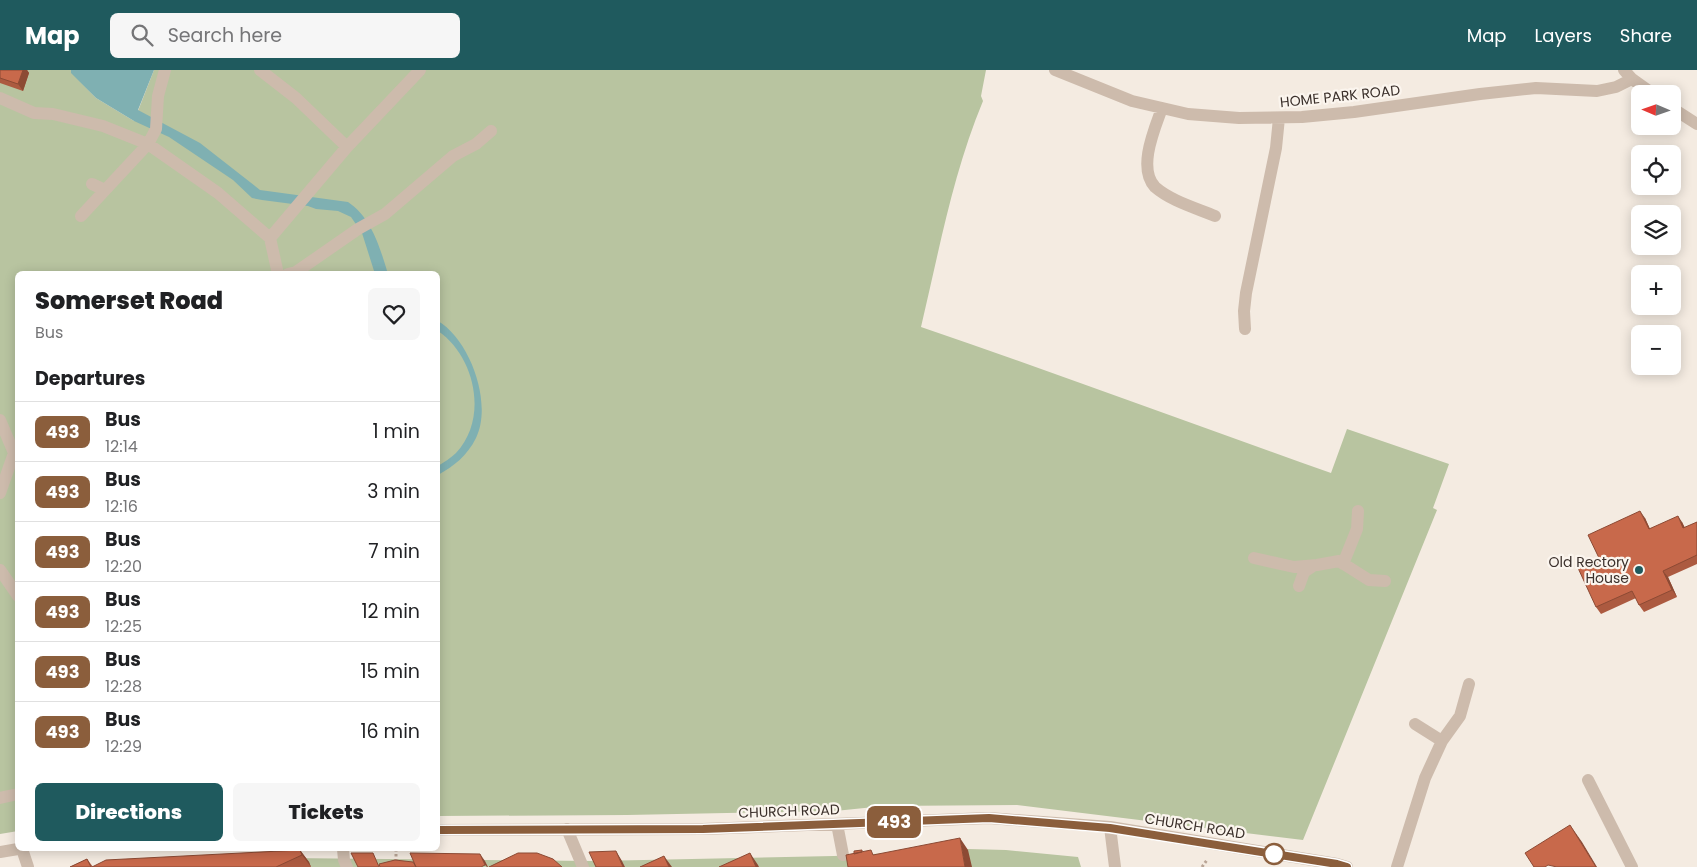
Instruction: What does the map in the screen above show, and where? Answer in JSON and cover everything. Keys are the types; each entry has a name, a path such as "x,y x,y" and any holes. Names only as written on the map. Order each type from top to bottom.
{"street":[{"path":"81,216 148,144 156,129 158,96 165,70"},
{"path":"260,70 296,98 347,147"},
{"path":"270,238 347,147 420,70"},
{"name":"HOME PARK ROAD","path":"1055,70 1132,101 1188,114 1239,118 1302,118 1536,88 1597,90 1616,86 1628,74"},
{"path":"1628,74 1642,85"},
{"path":"0,98 34,112 53,114 103,126 148,144 218,193 270,238 277,271"},
{"path":"1162,108 1151,138 1148,167 1150,178 1155,186 1173,198 1215,216"},
{"path":"1681,114 1697,124"},
{"path":"1245,329 1246,293 1276,148 1279,118"},
{"path":"297,271 358,228 385,214 453,156 476,144 491,131"},
{"path":"92,184 105,190"},
{"path":"0,420 14,454 0,493"},
{"path":"1344,564 1357,529 1358,511"},
{"path":"1254,558 1294,567 1313,566 1339,561 1369,580 1385,581"},
{"path":"1299,586 1304,572 1313,566"},
{"path":"0,570 15,592"},
{"path":"1396,867 1426,778 1442,741 1460,716 1469,684"},
{"path":"1415,724 1442,741"},
{"path":"1588,780 1632,867"},
{"path":"0,798 15,795"},
{"name":"CHURCH ROAD","path":"440,830 703,829 989,818 1110,828 1327,862 1348,867"},
{"path":"837,824 844,855"},
{"path":"1110,828 1115,867"},
{"path":"567,829 583,867"},
{"path":"0,852 15,850"},
{"path":"23,851 28,867"},
{"path":"344,851 344,860 347,867"}],"path":[{"path":"396,851 396,860 399,867"}],"green space":[{"path":"0,70 71,70 96,98 134,121 154,70 986,70 981,96 983,101 972,128 955,184 921,327 1331,473 1347,429 1449,464 1433,508 1437,510 1303,840 1017,805 884,806 835,811 627,815 440,816 440,271 15,271 15,832 0,834"},
{"path":"968,849 1006,850 1078,857 1081,867 96,867 287,858 596,861 834,856"}],"water":[{"path":"71,70 154,70 138,110 200,143 260,190 348,202 363,216 369,225 387,271 374,271 362,233 351,217 338,211 252,198 233,180 169,137 134,121 96,98 71,73"},
{"path":"440,322 450,330 469,357 480,391 481,424 469,450 460,460 440,474 440,465 456,453 466,439 472,423 475,406 469,371 451,342 440,333"}],"building":[{"path":"0,70 23,70 18,84 0,78"},
{"name":"Old Rectory House","path":"1640,511 1649,529 1678,516 1683,528 1697,522 1697,555 1663,571 1672,590 1639,605 1632,591 1596,607 1578,568 1599,558 1588,535"},
{"path":"1570,825 1596,867 1557,867 1548,865 1545,867 1534,867 1525,853"},
{"path":"960,838 965,867 848,867 846,855 871,850 873,855"},
{"path":"862,850 862,852 854,854 854,851"},
{"path":"281,851 300,851 302,855 276,867 92,867 106,860"},
{"path":"616,851 623,867 596,867 589,852"},
{"path":"351,853 373,853 379,867 358,867"},
{"path":"410,853 480,854 485,865 481,867 416,867"},
{"path":"518,853 537,853 553,859 562,867 489,867"},
{"path":"750,853 756,867 719,867"},
{"path":"664,856 669,867 640,867"},
{"path":"87,859 91,867 70,867"},
{"path":"395,860 413,862 416,867 380,867 379,864"}],"bus line":[{"name":"493","path":"440,830 703,829 989,818 1110,828 1347,867"}],"place":[{"name":"Old Rectory House","path":"1639,570"}]}
